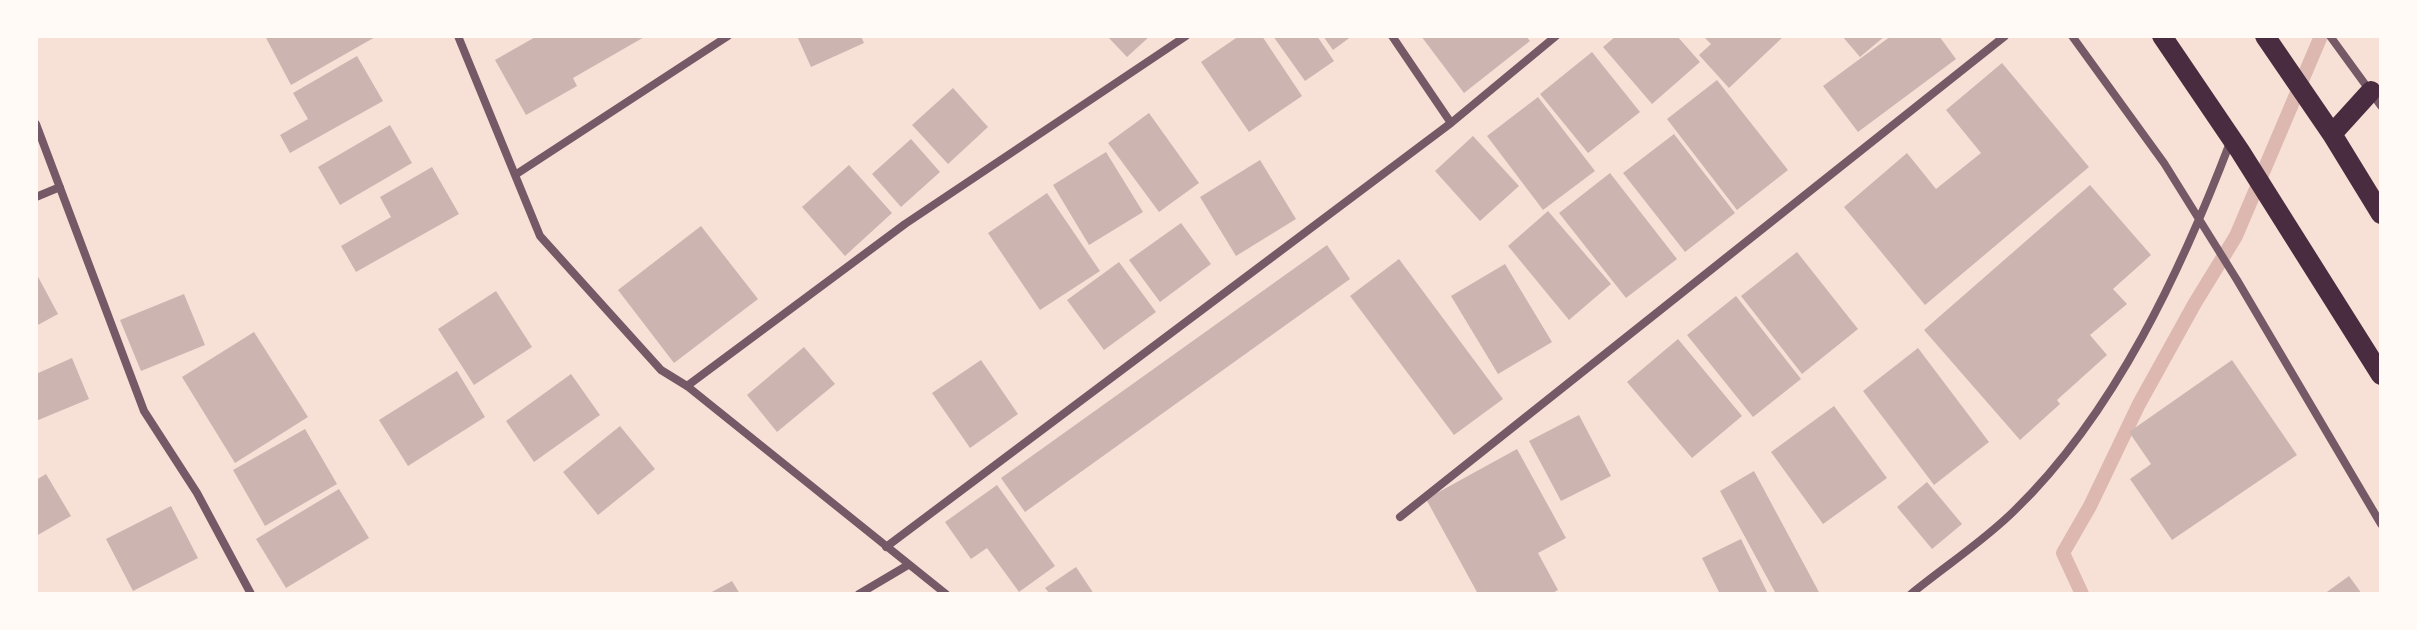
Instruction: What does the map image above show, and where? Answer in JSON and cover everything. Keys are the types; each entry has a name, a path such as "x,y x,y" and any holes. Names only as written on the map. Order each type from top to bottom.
{"main road":[{"path":"2162,36 2236,145 2381,375"},
{"path":"2265,36 2332,134 2381,214"},
{"path":"2332,134 2376,99"}],"street":[{"path":"458,36 540,236 661,370 687,386 946,594"},
{"path":"515,175 728,36"},
{"path":"687,386 905,224 1186,36"},
{"path":"1392,36 1451,123"},
{"path":"886,547 1451,123 1556,36"},
{"path":"1400,517 2005,36"},
{"path":"2072,36 2164,163 2381,524"},
{"path":"2330,36 2376,99"},
{"path":"36,124 144,411 197,493 251,594"},
{"path":"1911,594 2015,510 2084,433 2130,358 2236,145"},
{"path":"36,197 60,187"},
{"path":"859,594 908,565"}],"building":[{"path":"265,36 377,36 291,85"},
{"path":"537,36 646,36 573,78 577,86 526,115 495,60"},
{"path":"797,36 861,36 864,43 811,67"},
{"path":"1107,36 1150,36 1127,57"},
{"path":"1239,36 1262,36 1302,96 1249,132 1201,62"},
{"path":"1273,36 1317,36 1334,61 1305,81"},
{"path":"1323,36 1352,36 1333,50"},
{"path":"1421,36 1526,36 1530,41 1464,93"},
{"path":"1616,36 1677,36 1700,62 1652,104 1603,47"},
{"path":"1703,36 1784,36 1729,88 1699,55 1711,44"},
{"path":"1842,36 1885,36 1860,57"},
{"path":"1891,36 1939,36 1956,59 1858,132 1823,86"},
{"path":"1592,52 1640,112 1588,153 1540,94"},
{"path":"357,56 383,101 290,153 280,135 308,119 293,93"},
{"path":"2002,63 2089,167 1925,305 1844,207 1907,153 1936,189 1981,153 1946,110"},
{"path":"1717,80 1788,170 1737,210 1667,119"},
{"path":"953,88 988,127 948,164 912,125"},
{"path":"1538,97 1595,171 1543,210 1487,136"},
{"path":"1149,113 1199,183 1159,212 1108,143"},
{"path":"390,125 412,163 340,205 318,167"},
{"path":"1674,134 1735,213 1685,252 1623,173"},
{"path":"1473,136 1519,186 1480,221 1435,171"},
{"path":"911,139 940,172 901,207 872,174"},
{"path":"1106,152 1143,212 1089,245 1053,185"},
{"path":"1260,160 1296,219 1236,256 1200,197"},
{"path":"849,165 892,213 845,256 802,207"},
{"path":"432,167 459,214 356,272 341,246 391,217 380,197"},
{"path":"1610,173 1677,259 1626,298 1559,213"},
{"path":"2090,185 2151,255 2113,289 2127,304 2090,335 2107,355 2057,400 2060,404 2020,440 1924,330"},
{"path":"1047,193 1100,271 1040,310 988,233"},
{"path":"1548,211 1611,284 1569,320 1508,246"},
{"path":"1181,223 1211,264 1160,302 1129,260"},
{"path":"701,226 758,299 674,363 618,290"},
{"path":"1327,245 1350,279 1025,512 1001,478"},
{"path":"1797,252 1858,329 1802,374 1741,296"},
{"path":"1399,259 1503,399 1454,435 1350,296"},
{"path":"1119,262 1156,312 1104,350 1067,300"},
{"path":"1505,264 1552,342 1498,374 1451,296"},
{"path":"36,273 58,314 36,326"},
{"path":"496,291 532,347 474,385 438,329"},
{"path":"184,294 205,345 141,371 120,320"},
{"path":"1736,296 1801,379 1753,417 1687,335"},
{"path":"254,332 308,417 235,463 182,377"},
{"path":"1678,339 1742,416 1692,458 1627,382"},
{"path":"804,347 835,384 777,432 747,395"},
{"path":"1918,348 1989,442 1934,485 1863,391"},
{"path":"72,358 89,399 36,421 36,374"},
{"path":"981,360 1018,414 970,448 932,393"},
{"path":"2232,360 2297,455 2172,540 2130,479 2151,464 2129,432"},
{"path":"457,371 485,417 408,466 379,420"},
{"path":"571,374 600,415 534,462 506,421"},
{"path":"1834,406 1887,478 1823,524 1771,452"},
{"path":"1579,415 1611,476 1561,501 1529,441"},
{"path":"620,426 655,469 598,515 563,472"},
{"path":"305,429 337,484 265,526 233,470"},
{"path":"1517,449 1566,538 1538,553 1558,590 1551,594 1478,594 1426,499"},
{"path":"1754,471 1820,594 1776,594 1720,491"},
{"path":"46,474 71,516 36,536 36,480"},
{"path":"1927,482 1962,524 1932,549 1897,507"},
{"path":"997,485 1055,566 1019,592 987,548 971,559 945,522"},
{"path":"339,489 369,538 286,588 256,539"},
{"path":"171,506 198,558 133,591 106,539"},
{"path":"1741,539 1768,594 1720,594 1702,558"},
{"path":"1076,567 1094,594 1050,594 1045,588"},
{"path":"2349,576 2362,594 2324,594"},
{"path":"732,581 740,594 708,594"}],"waterway":[{"path":"2082,594 2063,553 2090,506 2139,404 2236,236 2321,36"}]}
